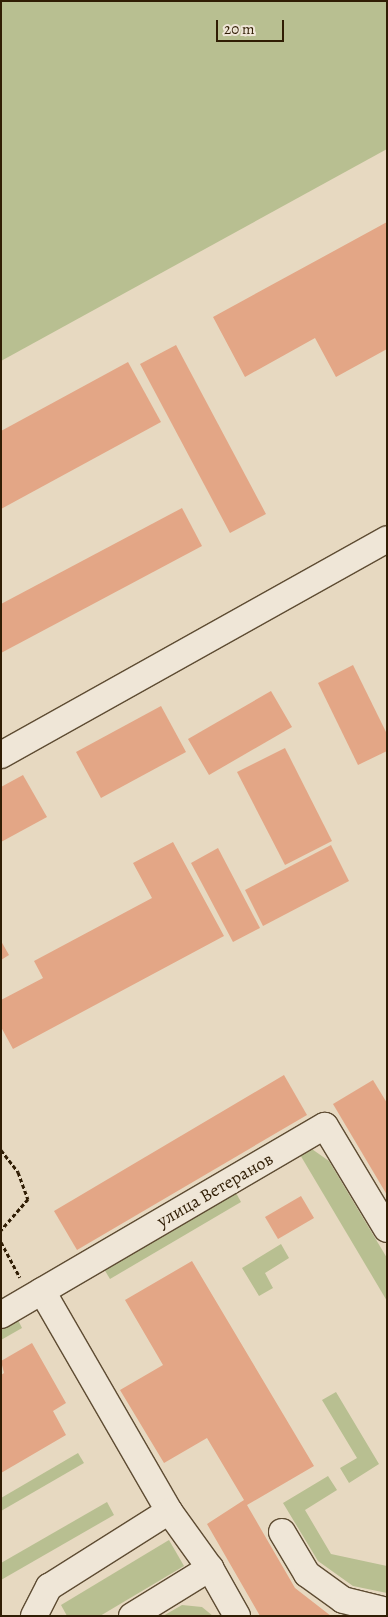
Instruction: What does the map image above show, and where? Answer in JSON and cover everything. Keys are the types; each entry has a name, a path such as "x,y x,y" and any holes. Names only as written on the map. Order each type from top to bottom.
{"street":[{"path":"1,755 387,539"},
{"name":"улица Ветеранов","path":"1,1315 325,1126 387,1229"},
{"path":"36,1294 169,1511 210,1568 237,1616"},
{"path":"34,1616 49,1587 169,1511"},
{"path":"282,1532 307,1574 343,1600 387,1611"},
{"path":"132,1616 210,1568"}],"path":[{"path":"1,1150 18,1172 28,1199 1,1230"},
{"path":"1,1242 36,1294"}],"green space":[{"path":"1,1 387,1 387,149 1,361"},
{"path":"309,1147 329,1161 387,1258 387,1301 299,1153"},
{"path":"235,1191 241,1202 110,1279 104,1269"},
{"path":"281,1244 289,1258 265,1273 273,1288 259,1296 242,1268"},
{"path":"17,1318 22,1328 1,1340 1,1328"},
{"path":"336,1392 379,1464 349,1483 340,1468 357,1458 322,1400"},
{"path":"78,1453 84,1463 1,1511 1,1498"},
{"path":"328,1476 337,1490 305,1510 331,1554 387,1566 387,1593 353,1586 318,1561 283,1503"},
{"path":"107,1502 114,1515 1,1580 1,1563"},
{"path":"169,1540 184,1566 100,1616 67,1616 61,1605"},
{"path":"182,1605 202,1607 213,1616 163,1616"}],"building":[{"path":"387,222 387,349 336,377 315,338 245,377 213,317"},
{"path":"176,345 266,514 230,533 140,364"},
{"path":"128,362 161,422 1,509 1,431"},
{"path":"182,508 202,546 1,653 1,604"},
{"path":"353,665 387,734 387,751 358,765 318,683"},
{"path":"271,691 292,727 209,775 188,739"},
{"path":"161,706 186,752 101,798 76,752"},
{"path":"285,748 332,841 285,865 237,772"},
{"path":"23,775 47,817 1,842 1,787"},
{"path":"173,842 224,936 13,1049 1,1027 1,1000 43,978 34,961 152,898 133,863"},
{"path":"331,845 349,881 263,926 245,890"},
{"path":"218,848 260,928 233,942 191,863"},
{"path":"1,941 9,955 1,960"},
{"path":"284,1075 307,1115 77,1250 54,1211"},
{"path":"373,1080 387,1103 387,1195 333,1104"},
{"path":"301,1196 314,1218 278,1239 265,1217"},
{"path":"192,1261 314,1466 247,1505 295,1588 331,1616 260,1616 207,1524 244,1500 207,1438 164,1463 120,1390 163,1365 125,1300"},
{"path":"32,1343 66,1403 53,1411 66,1435 1,1473 1,1375 4,1373 1,1361"}]}
